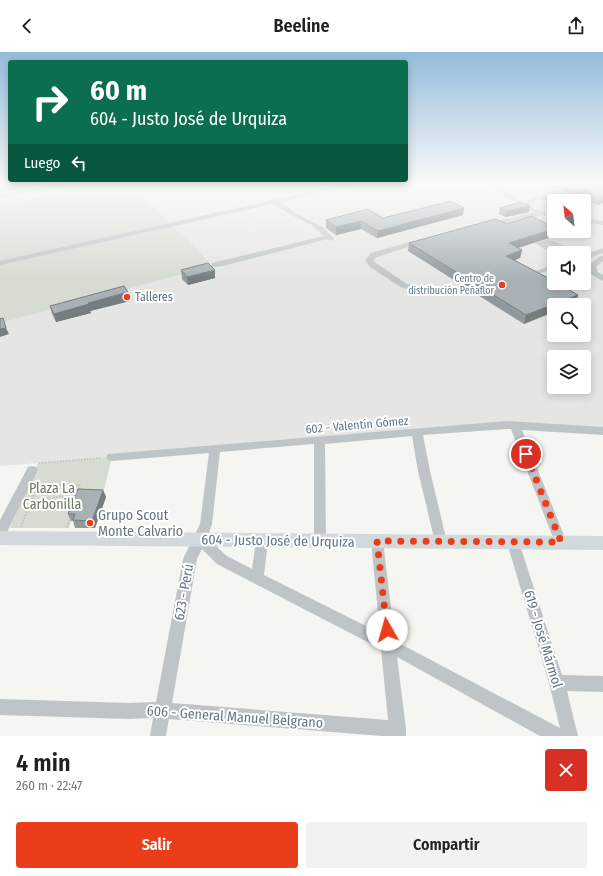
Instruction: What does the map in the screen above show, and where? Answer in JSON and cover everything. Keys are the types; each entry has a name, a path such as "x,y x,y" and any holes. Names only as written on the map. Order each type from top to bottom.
{"main road":[{"name":"604 - Justo José de Urquiza","path":"0,538 320,542 377,541 603,543"}],"street":[{"path":"0,263 202,217"},
{"path":"215,265 329,238 321,225 300,217"},
{"path":"481,225 524,217"},
{"path":"591,221 603,223"},
{"path":"432,238 374,255 369,260 373,265 405,286 438,292"},
{"path":"547,248 539,243 548,241 558,246"},
{"path":"591,255 603,250"},
{"path":"603,258 592,266 595,273 603,279"},
{"path":"530,274 547,269"},
{"path":"515,425 561,542"},
{"name":"602 - Valentín Gómez","path":"112,457 319,442 515,425 603,431"},
{"path":"418,433 424,471 441,542"},
{"path":"319,442 320,542"},
{"name":"623 - Perú","path":"158,736 190,559 206,524 215,449"},
{"path":"0,532 4,518 35,466"},
{"path":"200,540 222,560 389,645 557,736"},
{"path":"257,578 262,541"},
{"path":"377,541 398,733"},
{"name":"619 - José Mármol","path":"513,543 557,683 570,736"},
{"path":"557,683 603,684"},
{"name":"606 - General Manuel Belgrano","path":"0,707 129,711 163,710 398,733"}],"path":[{"path":"35,466 112,457"},
{"path":"25,485 80,485 78,493"},
{"path":"28,527 20,527 37,485"},
{"path":"30,501 48,501 59,496 70,500 76,500 74,507"},
{"path":"60,527 68,527 72,513"}],"shaded area":[{"path":"0,217 547,217 547,238 591,238 591,217 603,217 603,431 519,425 0,466"}],"green space":[{"path":"0,217 163,217 213,266 0,323"},
{"name":"Plaza La Carbonilla","path":"112,457 104,490 83,490 69,528 10,528 38,463"}],"building":[{"path":"338,217 431,217 378,231 361,221 336,227 326,220"},
{"name":"Centro de distribución Peñaflor","path":"529,217 534,217 547,224 547,231 509,243 522,250 506,256 547,277 547,290 569,290 578,295 570,298 547,298 547,307 526,315 409,243 495,219 507,224"},
{"path":"208,263 215,270 187,277 181,270"},
{"path":"124,286 128,292 54,314 50,306"},
{"path":"3,318 6,328 0,329 0,319"},
{"path":"78,489 103,490 92,521 73,520 75,514 68,514"}],"place":[{"name":"Centro de distribución Peñaflor","path":"502,285"},
{"name":"Talleres","path":"127,297"},
{"name":"Grupo Scout Monte Calvario","path":"90,523"}],"route":[{"path":"387,630 377,541 513,543 561,542 526,454"}]}
